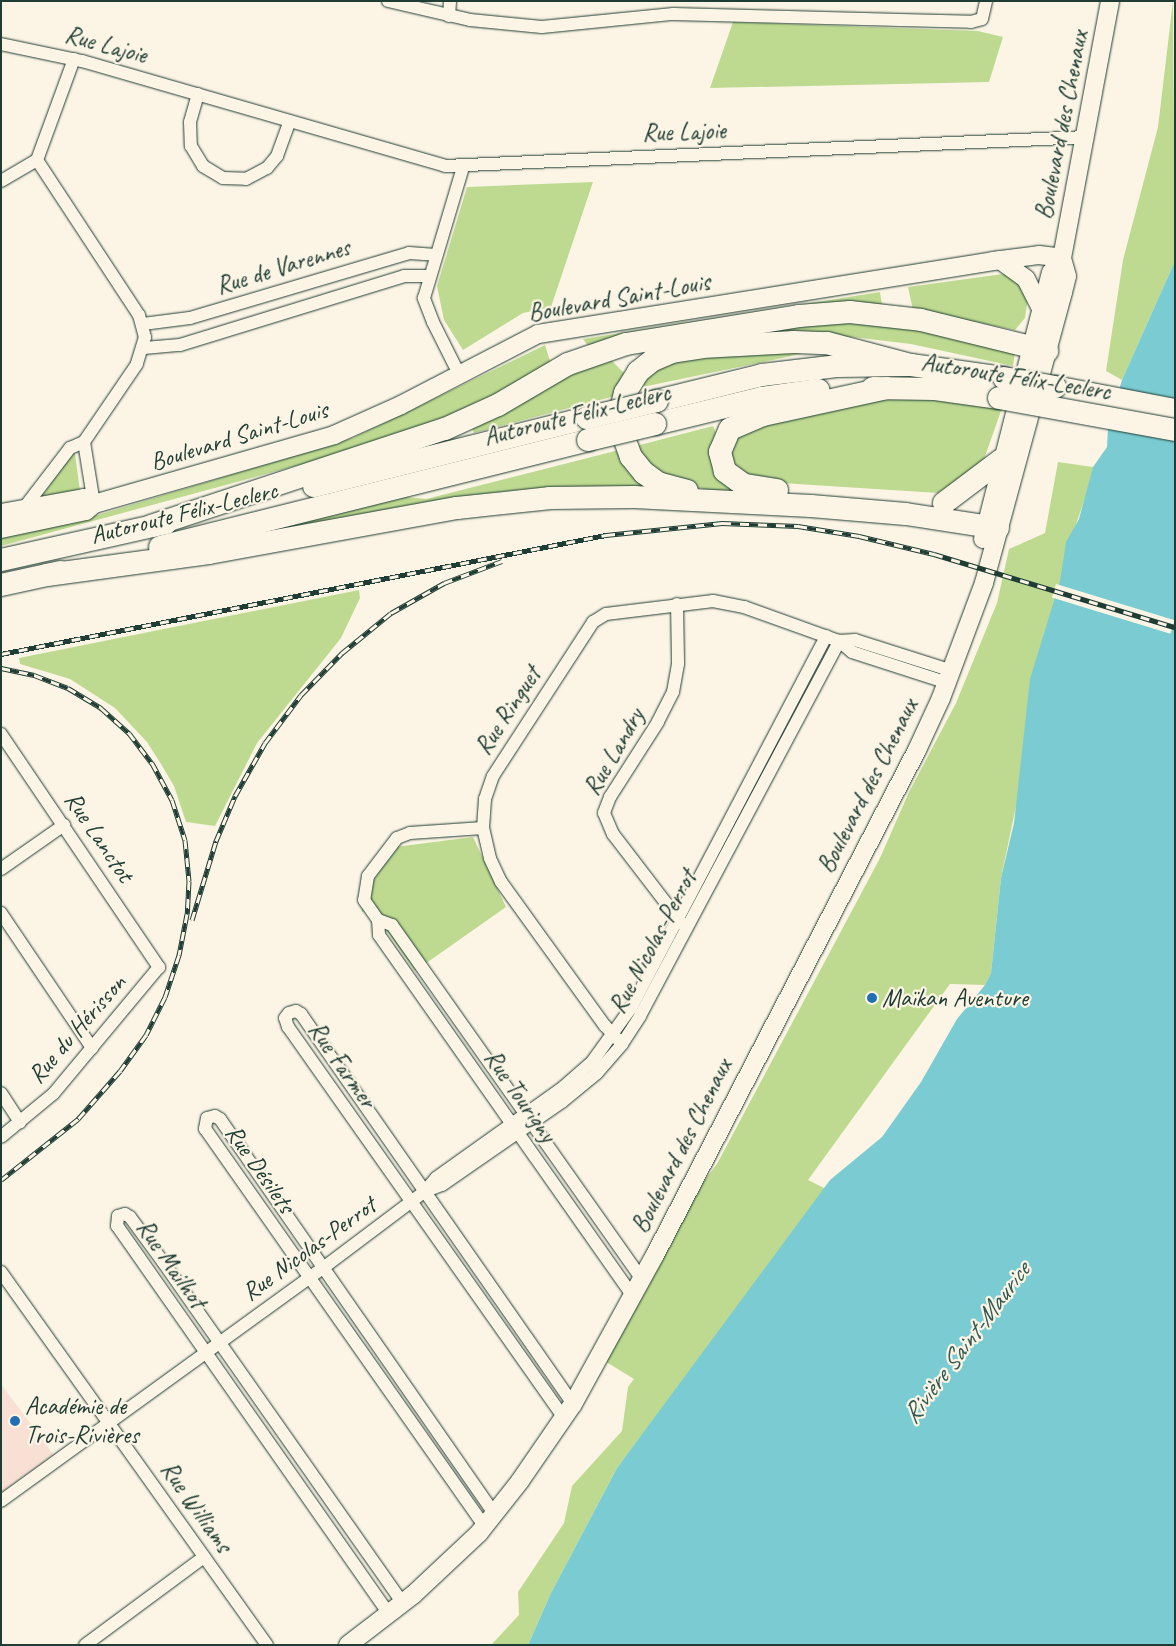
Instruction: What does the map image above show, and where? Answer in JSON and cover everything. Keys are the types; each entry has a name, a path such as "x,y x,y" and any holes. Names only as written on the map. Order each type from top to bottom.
{"highway":[{"path":"151,526 445,429 498,405 561,367 626,344 805,315 850,312 911,318 1039,349"},
{"path":"740,502 658,483 636,464 623,435 620,408 629,385 645,365 662,355 684,350 781,342 827,343 911,365"},
{"name":"Autoroute Félix-Leclerc","path":"1,585 47,575 588,429 657,401 788,371 852,365 911,365 1175,430"},
{"path":"887,388 763,415 738,423 727,433 722,441 722,467 735,481 750,487 944,503 994,519"},
{"name":"Autoroute Félix-Leclerc","path":"1,560 588,429 655,424 785,394 887,388 945,390 1002,388 1175,410"},
{"path":"944,503 1001,460"},
{"path":"47,575 208,553 507,502 616,497 740,502 994,519"}],"street":[{"path":"388,1 448,16 493,24 542,27 673,14 971,22 982,19 986,1"},
{"path":"448,16 450,1"},
{"name":"Boulevard des Chenaux","path":"348,1645 396,1608 490,1520 568,1411 642,1279 920,744 950,677 972,609 972,580 994,519 1039,349 1041,308 1051,273 1062,258 1110,1"},
{"name":"Rue Lajoie","path":"1,44 74,59 428,163 463,167 642,156 1085,137"},
{"path":"1,181 38,160 74,59"},
{"path":"198,94 190,122 191,146 202,166 223,178 246,179 267,168 277,156 290,121"},
{"path":"24,508 70,448 84,442 137,364 144,348 143,324 38,160"},
{"path":"460,376 426,306 424,298 463,167"},
{"name":"Rue de Varennes","path":"143,324 190,318 408,253 436,255"},
{"name":"Boulevard Saint-Louis","path":"1,529 86,511 94,504 328,437 460,376 538,334 1000,260 1039,255 1062,258"},
{"name":"Boulevard des Chenaux","path":"994,519 1001,460 1039,349 1067,276 1062,258"},
{"path":"1000,260 1026,279 1041,308"},
{"name":"Rue de Varennes","path":"144,348 180,344 404,276 429,276"},
{"path":"84,442 94,504"},
{"name":"Boulevard Saint-Louis","path":"1,513 84,498 94,504"},
{"name":"Rue Ringuet","path":"618,1040 498,878 490,858 483,828 485,799 493,776 593,622 606,614 707,600 732,604 839,641 855,640 950,677"},
{"name":"Rue Landry","path":"677,604 678,664 673,692 658,722 610,796 604,814 613,834 686,928"},
{"name":"Rue Nicolas-Perrot","path":"618,1040 678,918 826,636"},
{"name":"Rue Nicolas-Perrot","path":"1,1501 309,1279 424,1192 442,1185 515,1128 586,1083 618,1040 686,928 839,641"},
{"name":"Rue Lanctot","path":"1,734 159,966"},
{"path":"1,869 64,825"},
{"name":"Rue Tourigny","path":"483,828 410,833 397,838 364,885 364,900 378,920 379,935 633,1296"},
{"path":"1,914 92,1048"},
{"name":"Rue Tourigny","path":"378,920 392,925 642,1279"},
{"name":"Rue du Hérisson","path":"1,1137 53,1094 159,966"},
{"name":"Rue Farmer","path":"296,1011 301,1014 424,1192 568,1411 411,1202 288,1027 285,1018 289,1013 296,1011"},
{"path":"1,1094 20,1122"},
{"name":"Rue Désilets","path":"215,1116 220,1119 323,1268 490,1520 309,1279 205,1130 207,1118 215,1116"},
{"name":"Rue Mailhot","path":"123,1214 130,1217 219,1343 396,1608 206,1352 116,1226 118,1216 123,1214"},
{"name":"Rue Williams","path":"1,1272 268,1645"},
{"path":"85,1645 204,1557"}],"shaded area":[{"name":"Académie de Trois-Rivières","path":"1,1384 56,1458 1,1498"}],"green space":[{"path":"1173,1 1175,261 1122,380 1106,371 1123,260 1158,127"},
{"path":"733,22 978,31 1003,37 989,82 710,88"},
{"path":"593,182 551,307 523,313 463,350 444,320 437,286 467,187"},
{"path":"1003,274 1018,280 1028,297 1025,318 1015,330 913,310 908,287"},
{"path":"880,292 882,306 588,346 583,339"},
{"path":"870,319 1015,353 1013,366 911,344 852,337 770,335 758,328"},
{"path":"545,345 551,364 492,401 388,441 1,546 1,536 101,514 353,438"},
{"path":"801,351 801,354 633,389 661,361"},
{"path":"607,356 625,374 615,396 474,433 471,426"},
{"path":"940,399 1002,408 983,462 938,493 752,481 725,455 739,429 881,400"},
{"path":"713,426 741,492 712,491 667,480 632,447"},
{"path":"619,450 652,489 285,534 284,527 406,497 426,499"},
{"path":"73,453 75,454 80,491 41,497"},
{"path":"1058,462 1093,467 1093,475 1073,533 1001,878 991,973 985,985 950,984 808,1180 826,1189 617,1468 551,1593 528,1645 491,1645 519,1615 518,1592 564,1523 572,1486 622,1431 628,1387 634,1379 603,1360 660,1237 717,1164 880,858 909,792 956,703 997,603 1009,549 1045,533"},
{"path":"359,590 360,598 341,638 257,743 215,826 186,822 174,786 161,764 147,742 115,708 70,679 20,664 19,658"},
{"path":"473,837 506,907 415,971 371,908 362,912 361,900 395,847"}],"water":[{"name":"Rivière Saint-Maurice","path":"1175,261 1175,1645 528,1645 551,1593 617,1468 830,1180 882,1137 921,1082 957,1019 985,985 991,973 1001,878 1014,823 1030,679 1060,581 1066,542 1079,519 1093,467 1107,447 1108,427 1122,380"}],"pier":[{"path":"1056,584 1175,620 1170,634 1052,597"}],"railway":[{"path":"1,654 606,535 722,523 798,526 859,536 934,554 1175,627"},
{"path":"192,920 216,841 235,796 265,743 301,695 342,653 391,613 444,583 502,561"},
{"path":"1,668 34,675 68,688 101,708 129,733 152,763 172,800 185,840 189,881 187,914 179,955 165,997 146,1035 120,1071 78,1119 1,1180"}],"place":[{"name":"Maïkan Aventure","path":"872,998"},
{"name":"Académie de Trois-Rivières","path":"15,1421"}]}
